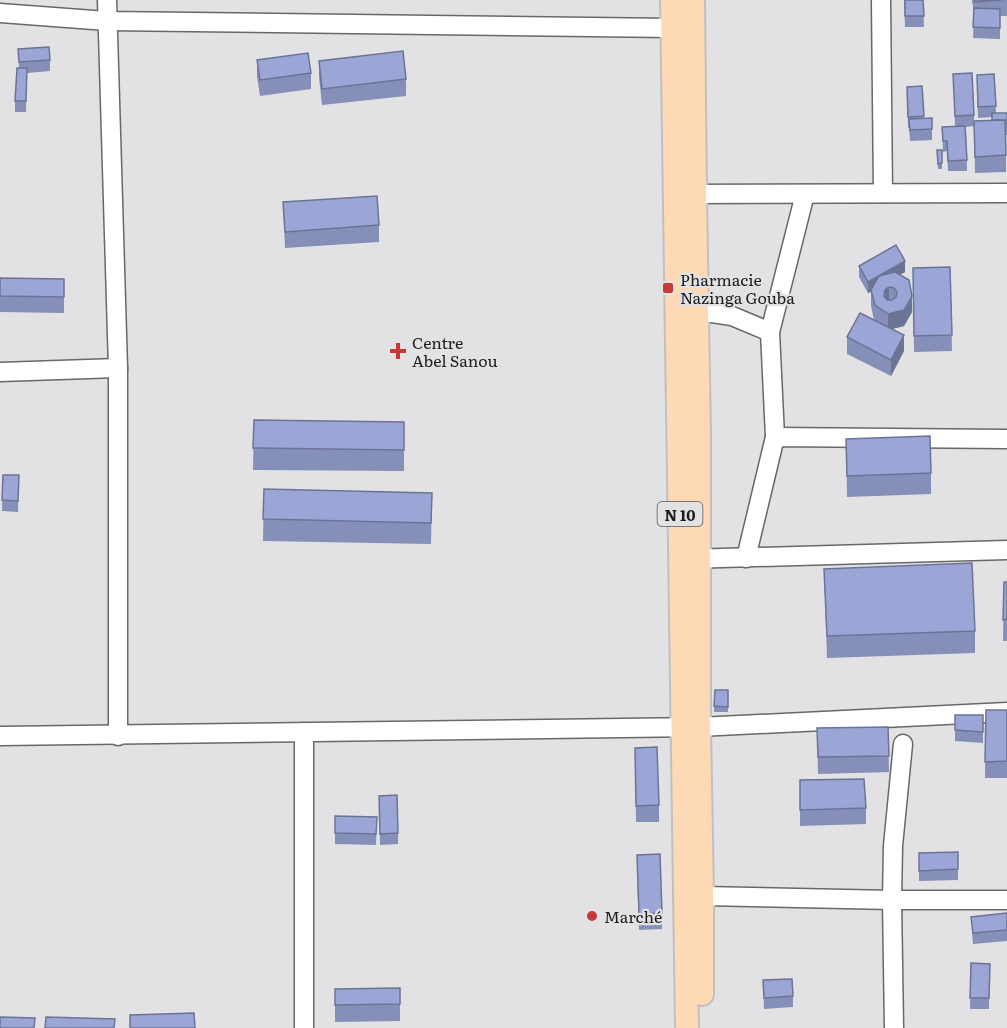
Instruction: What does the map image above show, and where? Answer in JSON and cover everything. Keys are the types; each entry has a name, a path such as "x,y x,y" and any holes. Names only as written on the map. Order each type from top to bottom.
{"main road":[{"name":"N 10","path":"672,0 672,28 685,194"},
{"name":"N 10","path":"687,1028 691,727 685,194 693,0"},
{"name":"N 10","path":"691,727 702,896 702,1028"}],"street":[{"path":"106,0 118,368 118,736"},
{"path":"881,0 883,193"},
{"path":"0,13 107,21 672,28"},
{"path":"685,194 1007,193"},
{"path":"746,558 775,436 770,332 805,194"},
{"path":"687,311 732,316 770,332"},
{"path":"0,372 118,368"},
{"path":"775,436 1007,439"},
{"path":"690,559 1007,550"},
{"path":"0,736 691,727 1007,712"},
{"path":"304,732 304,1028"},
{"path":"894,1028 893,846 903,744"},
{"path":"702,896 1007,900"}],"building":[{"path":"905,0 923,0 924,16 905,16"},
{"path":"974,0 1002,0 974,2"},
{"path":"974,8 1000,9 1000,28 973,27"},
{"path":"49,47 50,60 19,62 18,49"},
{"path":"403,51 406,79 322,89 319,61"},
{"path":"308,53 311,73 260,80 257,60"},
{"path":"17,68 27,68 26,101 15,101"},
{"path":"972,73 974,115 955,116 953,74"},
{"path":"994,74 996,106 978,107 977,75"},
{"path":"922,86 924,116 908,117 907,87"},
{"path":"992,113 1007,113 1007,124 1005,120 992,120"},
{"path":"932,118 932,129 910,130 909,119"},
{"path":"1005,120 1006,155 975,157 974,121"},
{"path":"965,126 967,160 948,161 947,141 943,141 942,127"},
{"path":"937,150 942,150 942,163 938,164"},
{"path":"377,196 379,225 285,232 283,202"},
{"path":"896,245 905,261 868,282 859,266"},
{"path":"950,267 952,335 914,336 913,268"},
{"path":"895,272 909,280 912,296 904,310 888,314 875,305 871,290 879,276","holes":["889,287 894,288 897,292 896,297 887,300 884,296 885,290"]},
{"path":"0,278 64,279 64,297 0,296"},
{"path":"860,313 904,335 891,360 847,337"},
{"path":"254,420 404,422 404,450 253,448"},
{"path":"930,436 931,473 847,476 846,439"},
{"path":"3,475 19,475 18,501 2,500"},
{"path":"264,489 432,493 431,523 263,519"},
{"path":"972,563 975,631 827,636 824,569"},
{"path":"1004,582 1007,582 1007,619 1003,620"},
{"path":"715,690 728,690 728,707 714,706"},
{"path":"986,710 1007,710 1007,761 985,762"},
{"path":"955,715 983,715 983,732 955,730"},
{"path":"888,727 889,756 818,757 817,728"},
{"path":"657,747 659,805 636,806 635,748"},
{"path":"864,779 866,808 800,810 800,780"},
{"path":"397,795 398,833 380,834 379,796"},
{"path":"335,816 377,817 376,834 335,833"},
{"path":"958,852 958,869 919,871 919,853"},
{"path":"660,854 662,913 639,914 637,855"},
{"path":"1007,913 1007,930 973,933 971,917"},
{"path":"971,963 990,964 989,998 970,998"},
{"path":"792,979 793,996 764,998 763,980"},
{"path":"400,988 400,1004 335,1005 335,989"},
{"path":"194,1013 195,1028 130,1028 130,1015"},
{"path":"0,1017 35,1018 34,1028 0,1028"},
{"path":"46,1017 115,1019 114,1028 45,1028"}],"place":[{"name":"Pharmacie Nazinga Gouba","path":"668,288"},
{"name":"Centre Abel Sanou","path":"398,351"},
{"name":"Marché","path":"592,916"}]}
